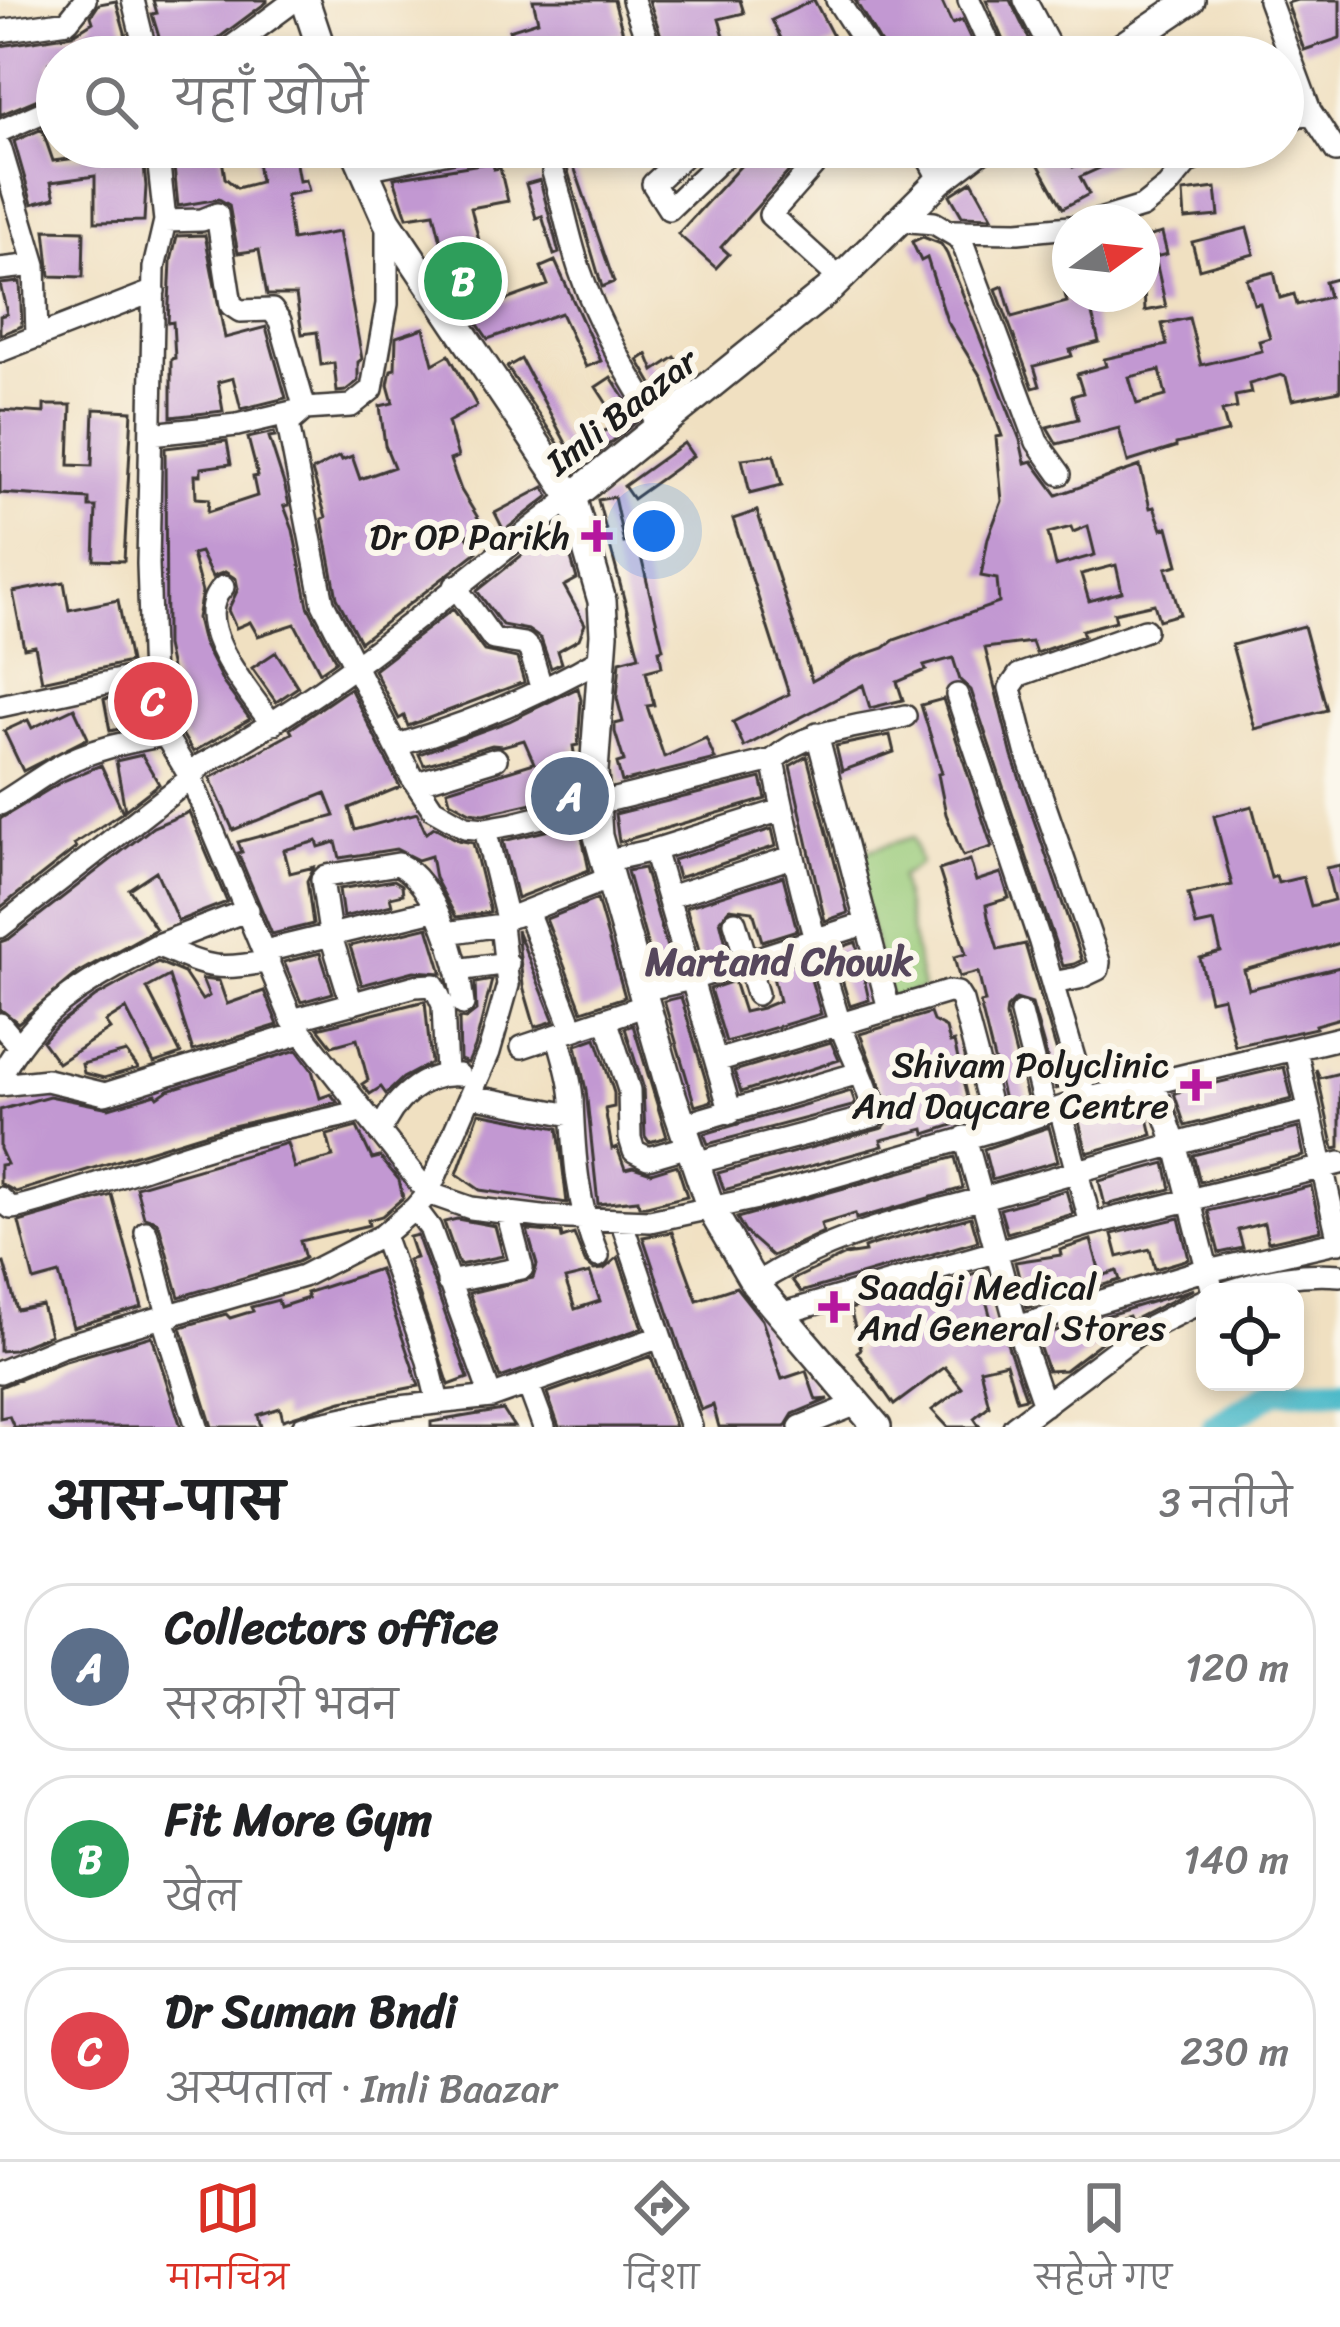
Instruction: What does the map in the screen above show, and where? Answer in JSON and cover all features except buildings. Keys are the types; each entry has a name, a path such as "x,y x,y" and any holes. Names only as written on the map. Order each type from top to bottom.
{"main road":[{"path":"305,0 317,36"},
{"path":"1138,36 1191,0"},
{"path":"362,168 387,221 572,497 602,601 595,803 607,870 712,1209 755,1284 877,1427"},
{"name":"Imli Baazar","path":"572,497 839,278 956,168"}],"street":[{"path":"0,31 68,21 85,0"},
{"path":"134,0 142,36"},
{"path":"246,36 295,0"},
{"path":"633,0 646,36"},
{"path":"837,0 860,36"},
{"path":"968,0 985,36"},
{"path":"1024,0 1043,36"},
{"path":"1269,0 1282,36"},
{"path":"1304,95 1338,150"},
{"path":"1304,113 1310,111"},
{"path":"0,131 36,115"},
{"path":"0,147 34,265 38,337"},
{"path":"159,168 165,221 154,268 152,673 165,735 191,778 296,1027 380,1133 422,1200 491,1397"},
{"path":"671,168 653,184 669,209 712,168"},
{"path":"811,168 770,215 839,278"},
{"path":"933,168 940,180"},
{"path":"1146,204 1183,168"},
{"path":"553,172 580,269 613,350 661,428"},
{"path":"165,221 202,220 217,214 231,305 239,311 272,310 280,322 304,409"},
{"path":"899,220 934,223 953,231 1052,229"},
{"path":"151,434 351,406 372,389 387,304 387,221"},
{"path":"953,231 961,239 1037,442 1060,474"},
{"path":"0,269 34,265"},
{"path":"0,351 154,291"},
{"path":"304,409 288,424 323,603 433,809 464,826 485,829 772,760 792,743 817,734 905,716"},
{"name":"Imli Baazar","path":"0,927 72,875 201,765 355,670 384,641 572,497"},
{"path":"455,586 493,639 524,644 530,650 542,690"},
{"path":"223,587 210,607 212,632 272,724"},
{"path":"1052,982 1079,978 1098,969 1099,962 1026,751 1010,688 1019,675 1145,630"},
{"path":"398,745 459,727 602,658"},
{"path":"0,706 152,673"},
{"path":"957,695 1086,1099"},
{"path":"817,734 889,1009"},
{"path":"0,804 83,756 165,735"},
{"path":"417,783 496,760"},
{"path":"606,1019 629,1090 629,1138 634,1151 648,1157 689,1145 869,1119 874,1111 840,1024 815,938 772,760"},
{"path":"447,933 512,918 654,850 782,810"},
{"path":"485,829 512,918 566,1032 583,1221 598,1256"},
{"path":"654,850 731,1113"},
{"path":"670,897 792,857"},
{"path":"352,1004 330,933 322,887 326,876 398,864 427,885 457,970 446,1074"},
{"path":"248,910 157,945 79,987 17,1044 0,1082 46,1080 105,1094 352,1004 428,985 434,985 453,1004 502,1004"},
{"path":"157,945 202,966 224,969 330,933 434,910"},
{"path":"0,1372 59,1347 303,1276 382,1234 422,1200 475,1087 502,1004 512,918"},
{"path":"735,922 757,994"},
{"path":"522,1047 606,1019 692,979 864,924"},
{"path":"457,970 508,963"},
{"path":"716,1061 947,992 957,993 996,1130"},
{"path":"1021,1013 1091,1224"},
{"path":"0,1024 17,1044"},
{"path":"422,1200 622,1223 712,1209 996,1130 1086,1099 1340,1038"},
{"path":"1016,1327 1340,1242 1331,1166 1309,1110 1296,1050"},
{"path":"689,1145 731,1113 859,1073"},
{"path":"380,1133 403,1096 446,1074 571,1115"},
{"path":"1154,1083 1175,1143 1209,1278"},
{"path":"755,1284 799,1256 874,1225 1309,1110"},
{"path":"0,1198 10,1208 25,1206 229,1142 360,1111"},
{"path":"965,1137 1016,1327 1044,1405"},
{"path":"780,1314 1091,1224 1331,1166"},
{"path":"448,1282 522,1268 507,1212"},
{"path":"622,1223 691,1427"},
{"path":"146,1232 197,1427"},
{"path":"382,1234 428,1360 438,1402"},
{"path":"1253,1283 1304,1272 1340,1275"},
{"path":"1014,1427 1139,1333 1196,1304"},
{"path":"303,1427 391,1408 491,1397 660,1337"},
{"path":"528,1384 544,1427"},
{"path":"800,1427 857,1404"}],"green space":[{"path":"913,837 920,864 900,877 923,989 889,999 853,855"}],"waterway":[{"path":"1215,1427 1276,1390 1340,1389"}],"place":[{"name":"Fit More Gym","path":"463,281"},
{"name":"Dr OP Parikh","path":"597,536"},
{"name":"Dr Suman Bndi","path":"153,701"},
{"name":"Collectors office","path":"570,796"},
{"name":"Shivam Polyclinic And Daycare Centre","path":"1196,1085"},
{"name":"Saadgi Medical And General Stores","path":"834,1307"}],"district":[{"name":"Martand Chowk","path":"779,961"}]}
